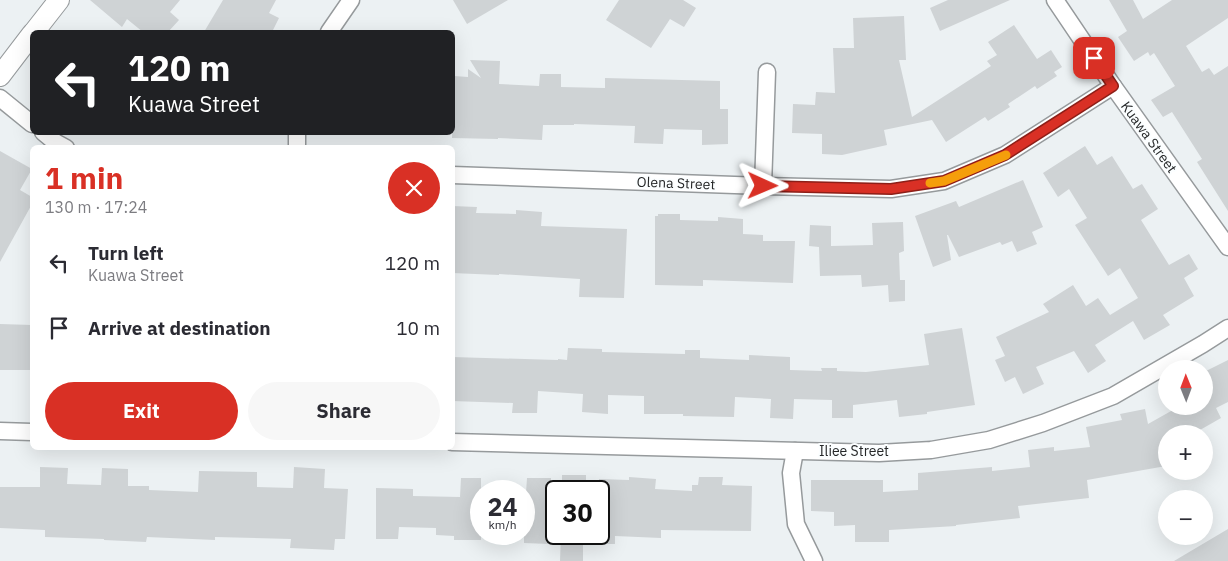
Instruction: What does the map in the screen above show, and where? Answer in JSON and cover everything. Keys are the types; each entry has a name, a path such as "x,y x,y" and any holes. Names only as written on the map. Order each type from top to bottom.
{"street":[{"path":"35,30 59,0"},
{"path":"330,30 351,0"},
{"name":"Kuawa Street","path":"1055,0 1113,86 1228,247"},
{"path":"0,76 30,37"},
{"path":"763,186 767,72"},
{"name":"Olena Street","path":"455,175 891,189 944,181 1005,155 1113,86"},
{"path":"0,98 30,122"},
{"path":"47,135 60,145"},
{"name":"Iliee Street","path":"455,442 879,453 931,450 989,440 1043,423 1112,396 1228,328"},
{"path":"0,431 30,432"},
{"path":"795,451 791,473 796,524 814,561"}],"building":[{"path":"90,0 180,0 170,12 179,20 170,30 141,30 127,19 122,27"},
{"path":"223,0 276,0 269,13 279,18 273,30 205,30"},
{"path":"453,0 508,0 467,24"},
{"path":"619,0 683,0 696,8 684,27 670,19 651,48 606,20"},
{"path":"948,0 1010,0 940,31 930,8"},
{"path":"1109,0 1133,0 1143,19 1172,0 1228,0 1228,18 1186,46 1202,72 1209,68 1214,75 1228,66 1228,211 1197,162 1202,159 1172,112 1163,117 1151,100 1175,86 1154,53 1150,56 1148,52 1134,61 1118,37 1127,31"},
{"path":"904,16 906,60 899,60 912,117 991,66 987,61 997,55 988,42 1014,25 1037,59 1051,50 1062,67 1054,72 1057,76 1037,89 1035,86 1008,104 1010,107 988,121 985,117 946,142 932,120 884,130 887,145 842,155 822,154 822,134 792,133 793,104 815,105 816,92 835,93 833,48 854,48 853,18"},
{"path":"470,60 500,61 499,84 539,86 540,74 561,74 561,87 605,88 605,78 720,81 720,109 728,109 728,144 702,145 702,130 664,129 663,144 634,143 635,126 574,124 543,125 542,140 452,138 452,135 455,135 455,76 468,77 468,69 481,78"},
{"path":"1085,146 1097,165 1112,156 1133,189 1142,184 1158,209 1141,220 1169,265 1189,254 1198,269 1184,278 1194,296 1163,315 1170,325 1144,340 1133,321 1095,345 1106,361 1088,373 1074,351 1036,367 1044,384 1023,394 1015,377 1005,382 995,360 1005,356 996,337 1049,312 1043,304 1073,285 1086,306 1098,298 1110,315 1138,298 1120,268 1108,276 1075,225 1087,218 1069,189 1058,197 1043,173"},
{"path":"0,151 30,168 30,172 20,190 30,196 30,208 0,262"},
{"path":"1023,180 1043,227 1032,232 1037,244 1017,252 1012,241 1002,245 1000,242 959,257 947,235 951,260 933,267 915,216 956,201 959,207"},
{"path":"455,206 477,207 476,213 516,214 516,210 542,212 541,226 627,229 624,298 579,297 580,279 455,273"},
{"path":"658,214 680,214 680,220 718,221 718,217 743,219 743,234 763,235 763,241 795,241 793,283 703,280 703,286 655,285 655,216 658,216"},
{"path":"903,222 904,251 899,253 900,280 905,280 905,301 889,302 888,285 862,287 861,275 820,276 819,247 809,246 810,225 831,226 831,246 873,245 872,223"},
{"path":"0,324 30,325 30,370 0,370"},
{"path":"962,328 975,405 899,417 897,400 853,405 853,418 832,418 832,400 794,399 793,419 770,418 771,399 735,397 734,417 644,414 644,396 608,395 608,414 582,412 583,394 538,391 537,413 512,413 513,403 455,401 455,357 567,360 568,348 602,349 602,352 685,354 685,350 700,350 700,358 749,360 749,355 790,357 790,370 822,371 821,368 837,368 837,371 866,372 929,365 924,334"},
{"path":"1228,360 1228,402 1216,408 1221,418 1209,425 1158,425 1158,467 1087,480 1089,498 1018,506 1020,518 956,526 889,530 889,542 855,542 855,525 834,526 834,512 811,511 811,480 883,480 883,492 918,490 918,473 992,467 992,471 1030,467 1028,450 1054,447 1054,451 1090,447 1086,427 1122,420 1120,414 1145,409 1148,424 1164,415 1213,415 1213,368"},
{"path":"40,467 68,468 67,484 101,485 102,468 128,469 128,486 149,486 149,490 198,492 199,471 257,472 257,487 293,488 294,467 325,469 324,488 348,489 345,539 335,539 334,550 290,548 291,539 215,537 215,540 147,537 146,542 45,537 45,530 0,528 0,487 40,487"},
{"path":"562,475 586,475 586,480 562,480"},
{"path":"629,477 656,479 655,489 692,491 692,485 698,485 699,477 723,477 722,485 752,486 751,531 661,530 661,538 615,536 615,544 610,544 610,480 599,479 629,480"},
{"path":"461,478 481,478 481,480 470,480 470,540 454,540 454,536 436,535 436,528 399,527 398,539 376,539 376,488 413,489 413,496 460,497"},
{"path":"527,478 551,478 551,480 545,480 545,544 535,543 535,480 527,480"},
{"path":"1228,529 1228,561 1174,561 1201,545 1213,545 1213,538"},
{"path":"561,545 583,545 583,561 560,561"}],"slow traffic":[{"path":"930,183 944,181 1006,155"}],"route":[{"path":"763,186 891,189 944,181 1005,155 1113,86 1094,58"}]}
